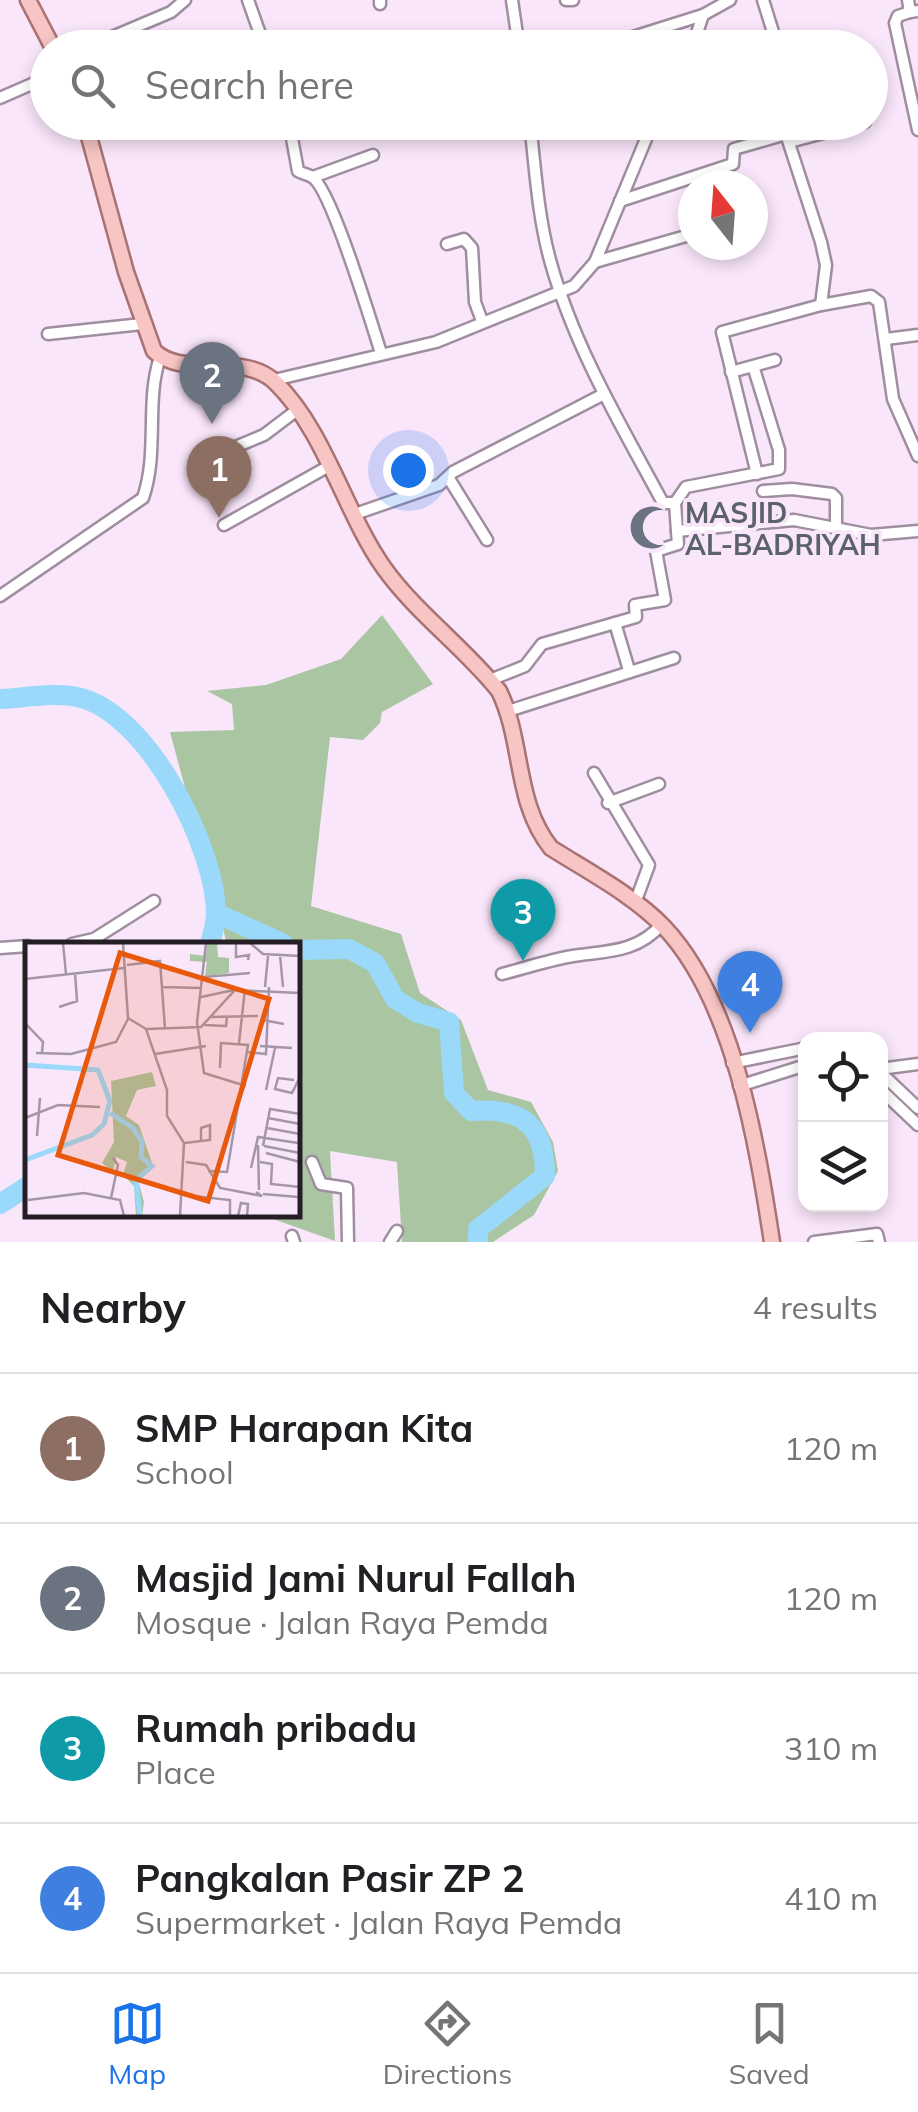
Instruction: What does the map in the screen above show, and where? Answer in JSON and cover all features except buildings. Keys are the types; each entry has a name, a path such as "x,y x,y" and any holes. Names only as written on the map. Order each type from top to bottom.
{"main road":[{"path":"28,0 44,30"},
{"path":"90,140 142,324 160,357 240,366 274,380 296,410 400,589 488,678 508,711 525,796 541,836 551,848 662,924 688,955 705,987 739,1086 758,1156 772,1242"}],"street":[{"path":"128,30 171,12 185,0"},
{"path":"248,0 259,30"},
{"path":"512,0 516,30"},
{"path":"566,0 574,0"},
{"path":"655,30 703,15 730,0"},
{"path":"764,0 773,30"},
{"path":"912,8 898,16 895,23 918,130"},
{"path":"698,30 703,15"},
{"path":"0,98 30,86"},
{"path":"292,140 298,172 313,177 374,155"},
{"path":"533,140 550,258 602,395 664,503 675,503"},
{"path":"274,380 436,342 482,320 562,293 582,279 596,262 646,140"},
{"path":"710,170 733,164 734,149 757,140"},
{"path":"791,140 826,265 821,304"},
{"path":"313,177 344,241 382,353"},
{"path":"620,202 678,181"},
{"path":"596,262 678,238"},
{"path":"447,244 464,239 472,248 474,302 482,320"},
{"path":"757,474 722,332 821,304 875,298 886,339 893,399 918,456"},
{"path":"48,334 142,324"},
{"path":"886,339 918,335"},
{"path":"0,596 143,498 154,456 152,388 160,357"},
{"path":"732,372 775,360"},
{"path":"488,678 525,666 542,644 636,617 635,605 665,600 656,550 678,544 675,503 680,492 698,482 776,472 781,466 754,370"},
{"path":"355,514 439,484 602,395"},
{"path":"199,462 264,435 296,410"},
{"path":"224,525 329,466"},
{"path":"448,477 487,540"},
{"path":"763,492 792,489 832,494 836,498 836,528"},
{"path":"677,531 794,520 871,536 918,531"},
{"path":"615,623 629,670"},
{"path":"508,711 674,658"},
{"path":"488,678 502,668"},
{"path":"594,773 608,803 649,866 634,902"},
{"path":"608,803 659,784"},
{"path":"81,942 94,939 154,901"},
{"path":"502,974 574,956 612,953 648,938 662,924"},
{"path":"0,948 25,946"},
{"path":"732,1063 798,1050"},
{"path":"888,1069 918,1064"},
{"path":"739,1086 798,1068"},
{"path":"888,1078 918,1108"},
{"path":"888,1096 917,1122"},
{"path":"312,1162 321,1184 347,1188 348,1241 358,1242"},
{"path":"390,1242 398,1231"},
{"path":"814,1242 877,1234 879,1242"}],"green space":[{"path":"382,615 433,684 382,712 380,723 363,740 330,737 311,906 401,934 420,993 461,1020 488,1090 531,1102 553,1142 558,1171 534,1215 493,1242 402,1242 397,1162 330,1151 335,1241 268,1217 300,1217 300,942 226,942 170,732 234,730 232,704 207,691 266,685 341,659"}],"waterway":[{"path":"0,699 77,697 103,708 152,754 173,786 204,854 216,914 211,942"},
{"path":"216,913 280,942"},
{"path":"300,950 349,949 375,963 395,999 418,1013 449,1022 454,1093 471,1111 517,1116 535,1132 541,1144 545,1176 478,1229 478,1242"},
{"path":"0,1204 25,1188"}],"place":[{"name":"Masjid Jami Nurul Fallah","path":"212,424"},
{"name":"SMP Harapan Kita","path":"219,518"},
{"name":"MASJID AL-BADRIYAH","path":"652,528"},
{"name":"Rumah pribadu","path":"523,961"},
{"name":"Pangkalan Pasir ZP 2","path":"750,1033"}]}
